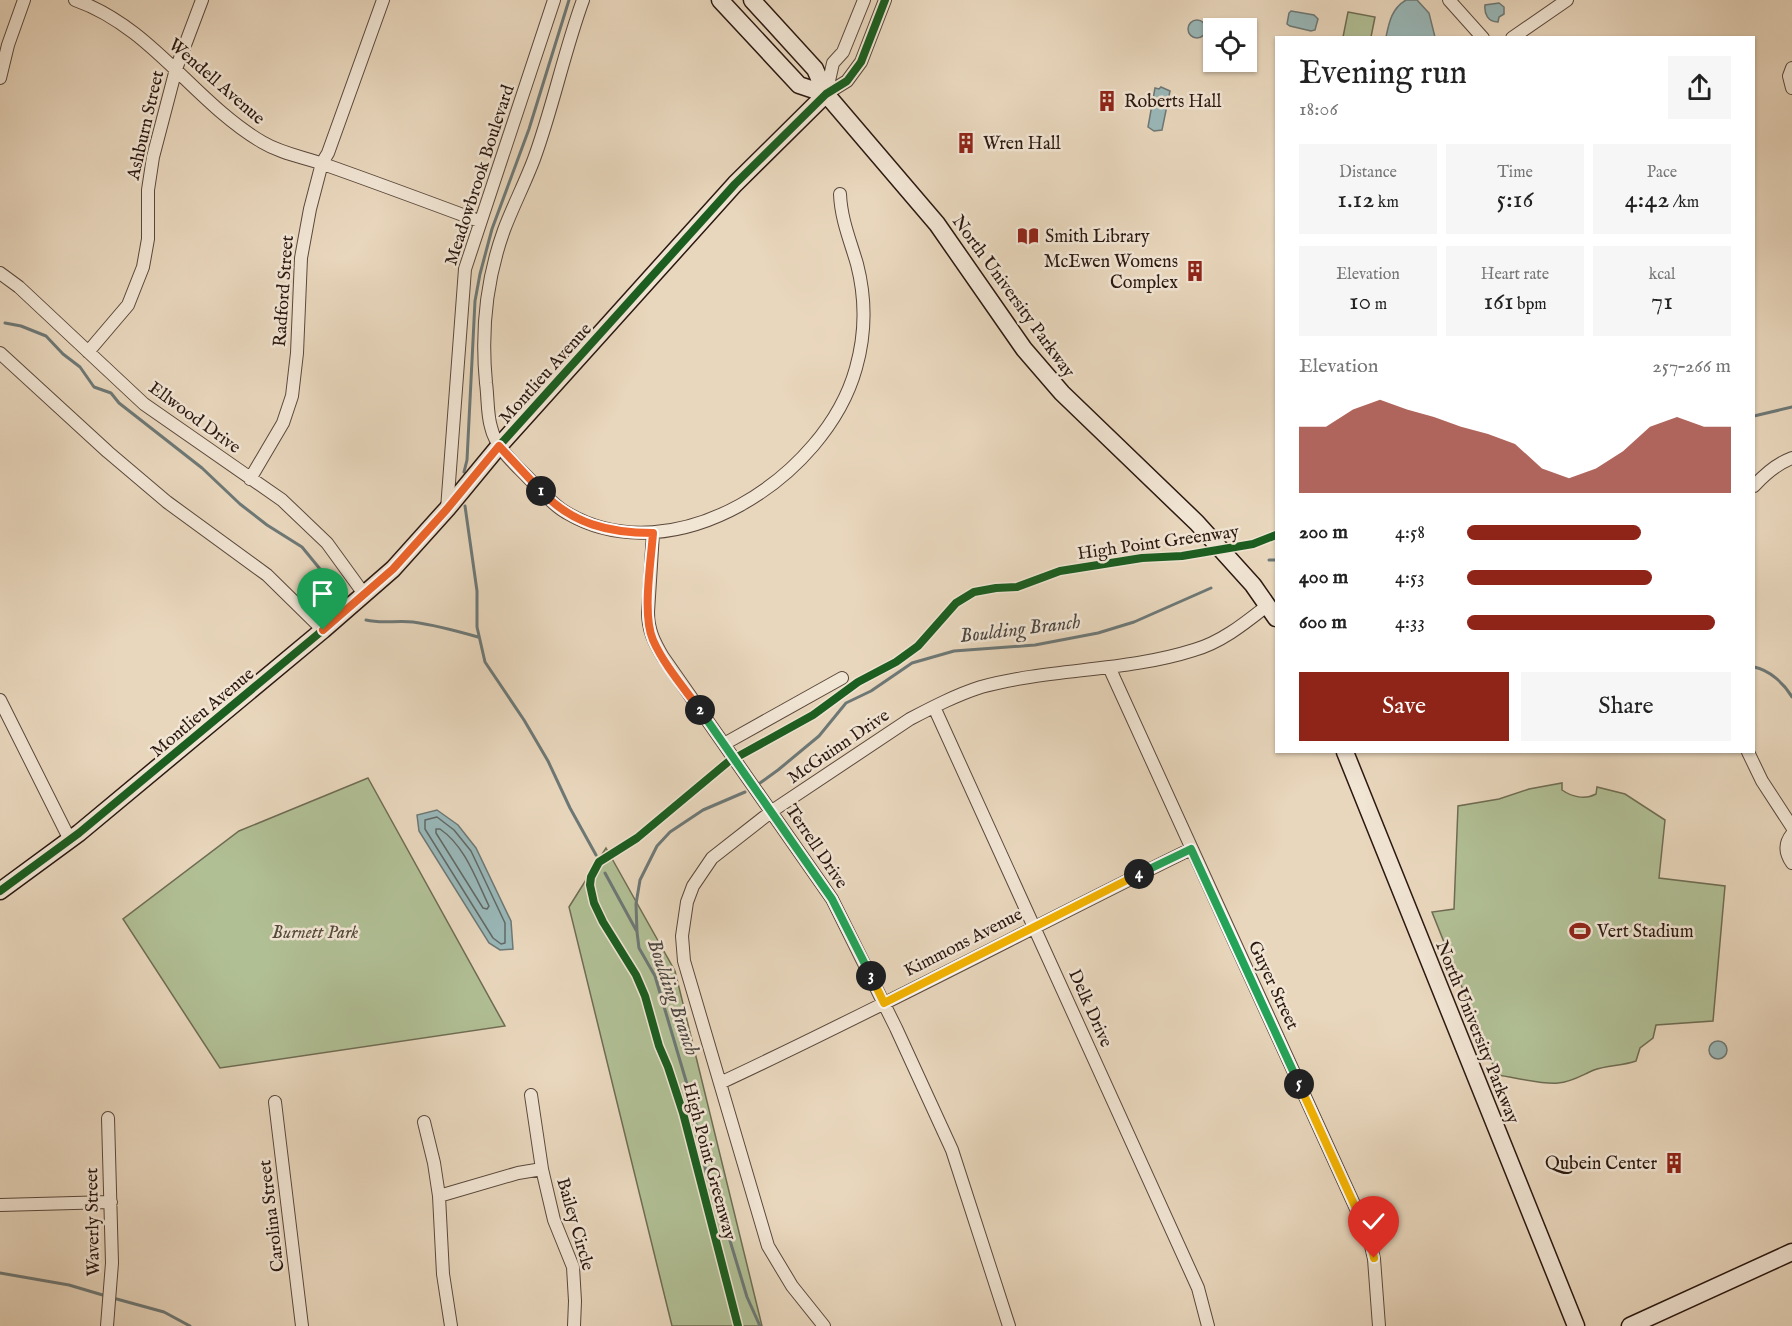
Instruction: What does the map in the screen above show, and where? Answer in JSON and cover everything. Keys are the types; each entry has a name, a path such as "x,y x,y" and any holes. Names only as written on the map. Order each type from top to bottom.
{"main road":[{"name":"North University Parkway","path":"720,0 799,85 826,94"},
{"name":"North University Parkway","path":"752,0 815,69 826,94 938,224 1024,349 1062,393 1197,523 1272,612"},
{"name":"Montlieu Avenue","path":"0,891 70,840 393,569 499,446 735,184 826,94"},
{"name":"North University Parkway","path":"1345,753 1576,1326"},
{"path":"1630,1326 1792,1252"}],"street":[{"path":"0,78 8,45 24,0"},
{"name":"Wendell Avenue","path":"75,0 88,4 125,26 176,69 234,124 263,143 288,154 322,163 479,221"},
{"name":"Ashburn Street","path":"88,352 128,305 143,267 148,239 148,190 153,157 176,69 202,0"},
{"name":"Radford Street","path":"250,479 283,423 292,396 297,353 301,258 310,209 322,163 328,153 383,0"},
{"name":"Meadowbrook Boulevard","path":"447,509 465,269 554,0"},
{"path":"583,0 534,158 504,230 491,274 484,333 491,428 499,446 555,505 587,523 610,530 653,533 682,528 709,520 739,506 784,474 814,444 831,422 856,371 864,325 860,276 841,212 840,194"},
{"path":"826,94 833,63 843,52 864,0"},
{"path":"826,94 847,81 861,62 885,0"},
{"path":"1449,0 1481,36"},
{"path":"1515,36 1567,0"},
{"path":"1792,68 1789,76 1792,88"},
{"name":"Ellwood Drive","path":"0,273 19,287 144,404 282,500 327,543 364,594"},
{"path":"0,353 90,436 167,502 267,575 323,630"},
{"path":"1755,485 1766,473 1792,458"},
{"name":"Terrell Drive","path":"653,533 648,612 648,624 653,640 832,899 884,1003 952,1150 1008,1326"},
{"name":"McGuinn Drive","path":"824,1326 792,1286 768,1246 684,962 682,936 684,915 693,886 712,858 772,811 910,719 934,707 958,696 997,684 1153,660 1195,650 1272,612"},
{"name":"Guyer Street","path":"1109,667 1369,1237 1374,1258 1379,1326"},
{"path":"724,744 842,678"},
{"path":"0,700 70,840"},
{"name":"Delk Drive","path":"934,707 1198,1288 1208,1326"},
{"path":"1748,753 1762,781 1792,827"},
{"path":"1792,834 1786,849 1792,863"},
{"name":"Kimmons Avenue","path":"720,1083 829,1032 1034,926 1191,849"},
{"name":"Bailey Circle","path":"531,1095 542,1168 554,1221 573,1268 574,1326"},
{"name":"Carolina Street","path":"275,1102 302,1326"},
{"name":"Waverly Street","path":"107,1326 112,1263 108,1118"},
{"path":"424,1122 439,1196 443,1274 451,1326"},
{"name":"Bailey Circle","path":"439,1196 542,1168"},
{"path":"0,1205 111,1202"}],"green space":[{"path":"1348,12 1375,17 1371,36 1343,36"},
{"name":"Burnett Park","path":"368,778 505,1026 220,1068 123,919 239,831"},
{"name":"Vert Stadium","path":"1562,783 1562,790 1579,797 1596,794 1597,787 1625,794 1665,820 1659,878 1725,886 1713,1021 1656,1025 1653,1038 1640,1048 1636,1061 1599,1068 1568,1081 1552,1083 1497,1075 1432,912 1454,909 1458,806 1499,799 1529,789"},
{"path":"606,848 675,971 762,1326 672,1326 569,907"}],"water":[{"path":"1406,0 1417,0 1429,13 1435,36 1386,36 1394,11"},
{"path":"1499,3 1504,7 1504,14 1499,17 1498,22 1495,22 1487,17 1485,5"},
{"path":"1291,11 1314,15 1318,19 1315,30 1311,31 1287,24"},
{"path":"1194,21 1203,23 1203,35 1197,38 1191,35 1188,29"},
{"path":"1161,87 1170,91 1162,130 1154,131 1148,127 1155,88"},
{"path":"437,810 458,825 476,848 511,921 513,949 500,950 489,943 419,831 417,815"},
{"path":"1718,1041 1724,1044 1727,1050 1724,1056 1718,1059 1712,1056 1709,1050 1712,1044"}],"waterway":[{"path":"464,472 467,460 475,301 480,274 492,229 529,129 569,0"},
{"path":"5,323 21,326 46,336 63,354 80,367 94,387 111,393 119,403 202,468 240,504 267,525 302,547 337,595"},
{"name":"Boulding Branch","path":"1755,416 1792,407"},
{"path":"465,506 477,591 477,627 485,662 548,761 596,855"},
{"name":"Boulding Branch","path":"1269,560 1275,560"},
{"name":"Boulding Branch","path":"760,783 819,736 846,703 871,691 912,663 954,651 1035,645 1098,633 1134,622 1211,588"},
{"path":"366,620 413,622 478,637"},
{"path":"1755,667 1776,678 1792,697"},
{"name":"Boulding Branch","path":"745,792 703,810 670,832 657,846 640,880 636,904 639,948 655,976 689,1091 707,1176 722,1214 747,1297 760,1326"},
{"path":"605,873 636,930"},
{"path":"0,1273 69,1285 106,1296"},
{"path":"113,1298 164,1312 190,1326"}],"cycle path":[{"path":"0,891 79,833 393,569 499,446 735,184 826,94 847,81 861,62 885,0"},
{"name":"High Point Greenway","path":"738,1326 683,1113 659,1046 645,996 636,975 594,903 590,885 591,877 599,862 637,838 728,762 813,715 858,682 896,662 918,646 956,603 974,592 1017,587 1060,571 1142,558 1182,556 1253,544 1275,535"}],"place":[{"name":"Roberts Hall","path":"1107,101"},
{"name":"Wren Hall","path":"966,143"},
{"name":"Smith Library","path":"1028,236"},
{"name":"McEwen Womens Complex","path":"1195,271"},
{"name":"Vert Stadium","path":"1580,931"},
{"name":"Qubein Center","path":"1674,1163"}],"route":[{"path":"323,630 393,569 499,446 555,505 568,514 610,530 653,533 648,612 648,624 653,640 832,899 884,1003 1191,849 1369,1237 1374,1258"}]}
